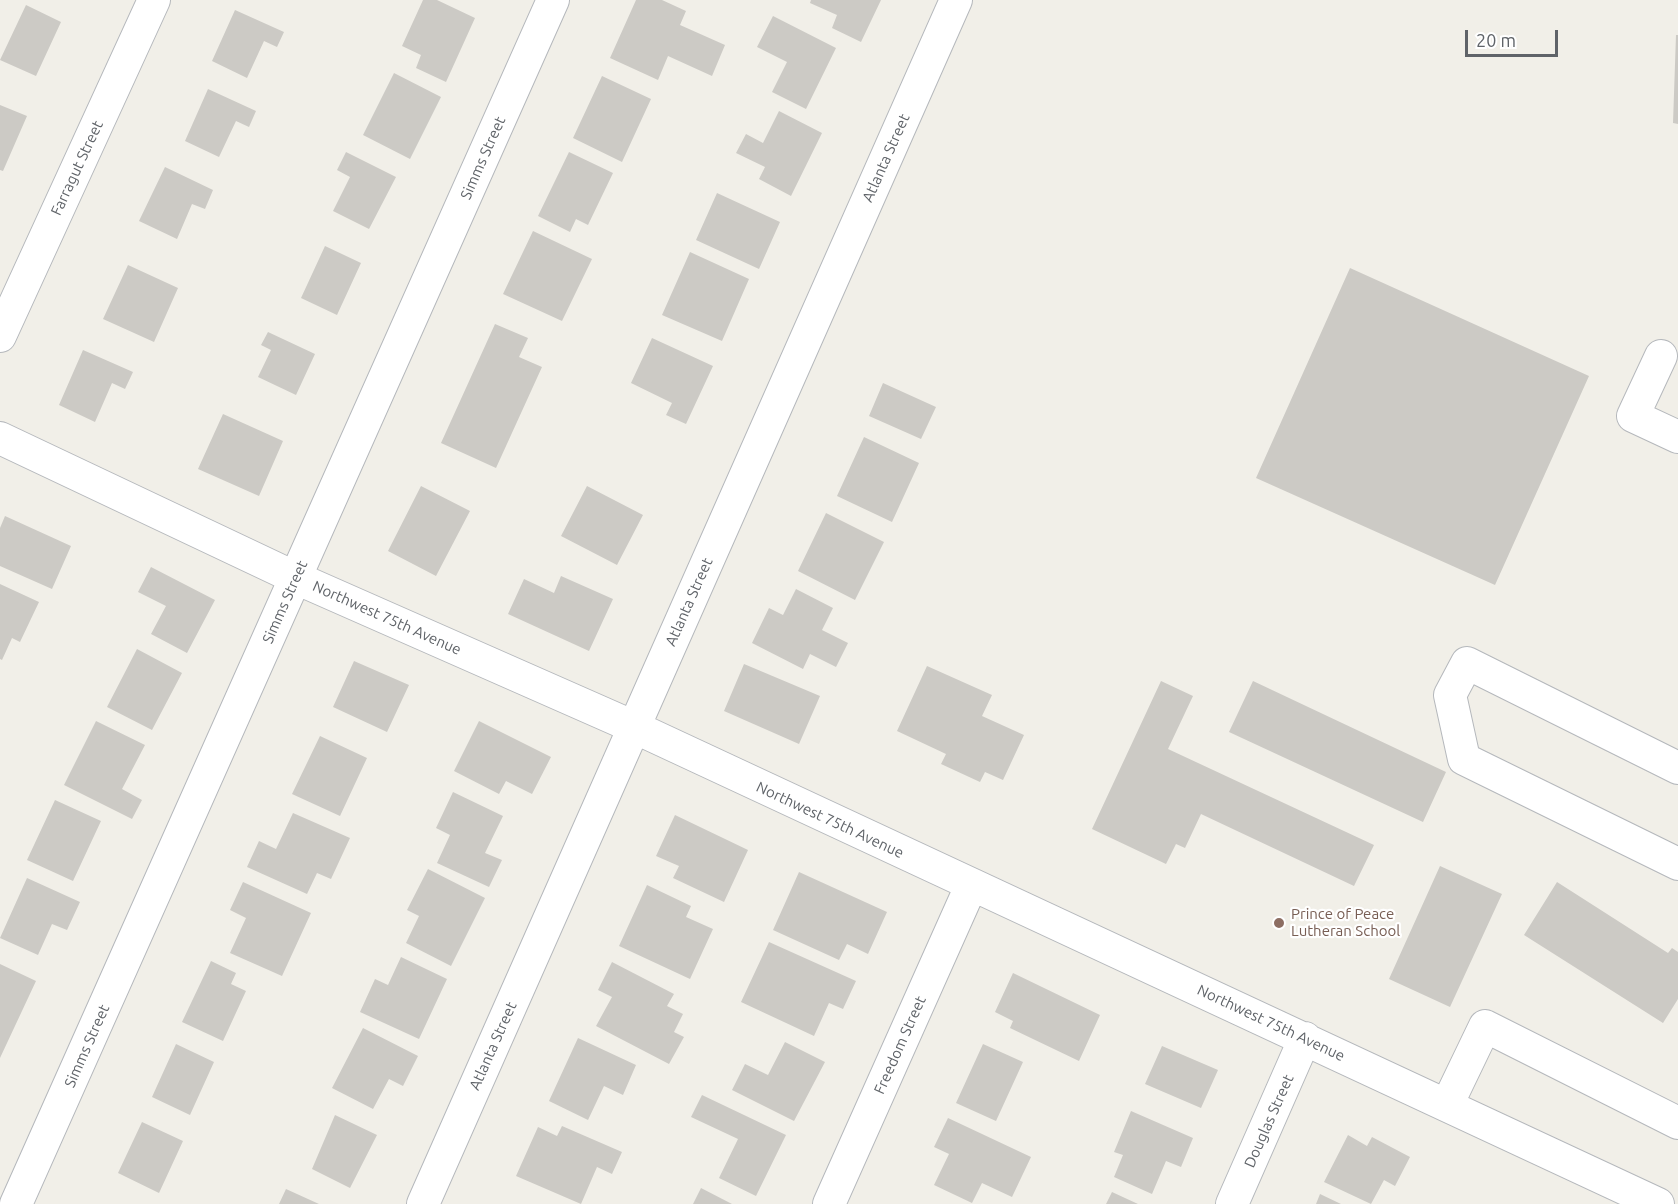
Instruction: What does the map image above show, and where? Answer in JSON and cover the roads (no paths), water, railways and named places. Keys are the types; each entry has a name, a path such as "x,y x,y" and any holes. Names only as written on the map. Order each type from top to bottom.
{"street":[{"name":"Farragut Street","path":"0,336 154,0"},
{"name":"Simms Street","path":"16,1204 554,0"},
{"name":"Atlanta Street","path":"423,1204 956,0"},
{"path":"1661,356 1633,416 1678,437"},
{"name":"Northwest 75th Avenue","path":"0,438 296,578 634,727 971,886 1305,1038 1658,1204"},
{"path":"1678,768 1467,663 1450,695 1464,759 1678,864"},
{"name":"Freedom Street","path":"829,1204 971,886"},
{"path":"1447,1105 1485,1026 1678,1123"},
{"name":"Douglas Street","path":"1232,1204 1305,1038"}],"place":[{"name":"Prince of Peace Lutheran School","path":"1279,923"}]}
